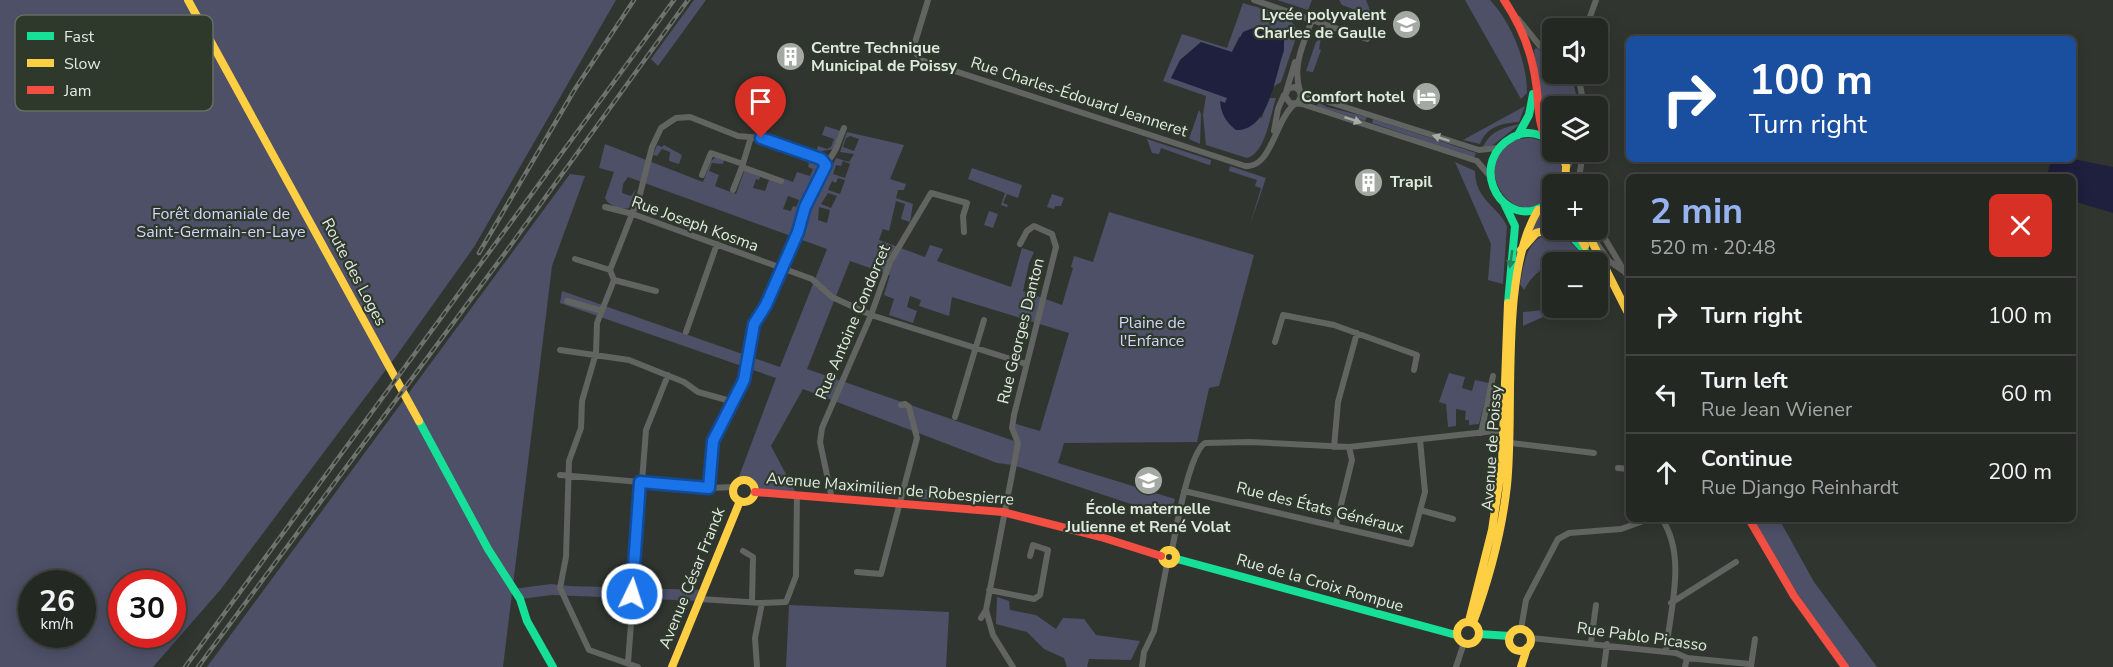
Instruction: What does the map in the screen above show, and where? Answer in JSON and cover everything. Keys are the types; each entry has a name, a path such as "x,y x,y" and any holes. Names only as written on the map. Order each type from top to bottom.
{"street":[{"name":"Route des Loges","path":"188,0 196,15"},
{"name":"Rue Charles-Édouard Jeanneret","path":"928,0 913,49 921,60 1248,166 1263,160 1287,111 1297,103 1300,92"},
{"path":"1254,0 1367,39"},
{"path":"1504,0 1542,47"},
{"path":"1590,18 1596,0"},
{"path":"1518,19 1533,65 1542,127"},
{"path":"1300,92 1297,79 1300,54 1312,20"},
{"name":"Route des Loges","path":"213,44 476,527 520,598 527,621 553,667"},
{"name":"Rue Charles-Édouard Jeanneret","path":"1274,135 1275,118 1290,72 1300,54"},
{"path":"1518,135 1532,104 1533,65"},
{"path":"1507,343 1508,282 1515,226 1504,203 1495,193 1485,167 1475,161 1297,103 1287,102 1285,93 1292,87 1300,92 1479,150 1497,148 1518,135 1533,134 1542,137"},
{"path":"638,667 589,650 560,588 566,557 564,475 581,428 582,401 596,353 597,323 614,280 610,270 633,214 651,147 662,128 676,118 690,117 738,136 751,137 821,159 826,165"},
{"path":"709,488 713,441 744,380 754,324 766,305 805,207 836,150 844,128"},
{"path":"733,190 751,137"},
{"path":"1489,175 1491,161 1497,148"},
{"path":"702,175 711,153 781,181"},
{"path":"1564,162 1567,171"},
{"path":"1567,174 1569,162"},
{"name":"Rue Antoine Condorcet","path":"832,499 820,442 822,428 871,315 890,262 931,193 967,203 963,216 964,232"},
{"path":"1504,203 1520,210 1542,209"},
{"name":"Rue Joseph Kosma","path":"605,207 633,214 813,279 832,297 871,315 1026,364"},
{"path":"1507,343 1526,226 1542,212"},
{"name":"Rue Georges Danton","path":"986,610 1018,442 1012,428 1056,247 1052,234 1034,226 1027,231 1020,244"},
{"path":"1521,250 1536,233 1542,232"},
{"path":"1574,240 1585,252"},
{"path":"1591,240 1611,284 1626,310"},
{"path":"1594,240 1609,261 1626,275"},
{"path":"1606,240 1626,274"},
{"path":"686,332 717,244"},
{"path":"576,259 610,270"},
{"path":"614,280 656,291"},
{"path":"1608,280 1611,284"},
{"path":"567,301 602,311"},
{"path":"1275,342 1283,315 1334,325 1417,356 1414,370"},
{"path":"955,417 984,320"},
{"path":"1334,447 1338,402 1357,333"},
{"name":"Avenue de Poissy","path":"1471,622 1491,567 1503,516 1511,443 1505,386 1507,343"},
{"name":"Avenue de Poissy","path":"1471,622 1492,530 1508,430 1507,343"},
{"path":"560,350 596,353 629,360 668,375 698,392 734,402"},
{"path":"628,663 640,482 646,430 668,375"},
{"path":"1481,433 1493,376"},
{"path":"857,572 881,574 900,504 917,438 909,407 905,404 901,405"},
{"path":"1167,564 1172,564 1177,558 1172,550 1184,491 1202,445 1214,442 1250,442 1349,447 1508,430"},
{"name":"Rue des États Généraux","path":"1184,491 1223,498 1411,544 1425,492 1420,440"},
{"path":"1511,443 1594,453"},
{"path":"1336,525 1352,460 1349,447"},
{"path":"1618,468 1626,469"},
{"path":"564,475 709,488 735,487 741,481 748,481 755,492 750,500 740,501 735,496 735,487"},
{"name":"Avenue Maximilien de Robespierre","path":"755,492 1003,512 1101,537 1161,556"},
{"path":"700,599 752,603 786,602 796,576 797,495"},
{"name":"Avenue César Franck","path":"672,667 740,501"},
{"path":"1420,510 1452,519"},
{"path":"1521,629 1526,600 1558,538 1569,533 1620,529 1640,522"},
{"path":"1663,522 1675,546 1666,652"},
{"path":"1751,522 1794,596 1845,667"},
{"path":"989,590 1034,599 1040,595 1048,550 1033,545 1030,556"},
{"path":"1142,667 1144,652 1154,631 1167,564 1161,556 1164,551 1172,550"},
{"path":"743,551 753,557 752,603"},
{"name":"Rue de la Croix Rompue","path":"1177,558 1456,635"},
{"path":"1671,603 1736,562"},
{"path":"757,667 755,638 762,603"},
{"path":"1592,642 1596,605"},
{"path":"981,618 986,610"},
{"path":"986,610 993,635 1013,667"},
{"path":"1464,643 1456,635 1458,626 1471,622 1479,634"},
{"path":"1520,667 1523,650 1531,638 1521,629 1510,636 1510,644 1523,650"},
{"path":"1479,634 1510,636"},
{"path":"1464,643 1476,641 1479,634"},
{"name":"Rue Pablo Picasso","path":"1531,638 1592,642 1750,666"},
{"path":"1750,666 1755,639"},
{"path":"1456,667 1464,643"},
{"path":"1604,667 1607,644"},
{"path":"1685,667 1687,658"}],"green space":[{"name":"Forêt domaniale de Saint-Germain-en-Laye","path":"0,0 616,0 474,247 397,355 221,589 186,629 186,570 108,570 108,648 170,648 153,667 0,667"},
{"path":"694,0 706,0 658,66 651,59"},
{"path":"1277,0 1312,0 1308,10"},
{"path":"1339,0 1366,0 1372,16 1342,5"},
{"path":"1465,0 1490,0 1505,20 1517,44 1524,68 1527,93 1521,99"},
{"path":"1243,3 1276,13 1291,22 1295,28 1297,35 1281,82 1270,89 1284,50 1239,37 1232,52 1171,78 1228,98 1225,103 1262,118 1268,98 1276,98 1263,141 1259,149 1247,158 1206,145 1203,115 1206,96 1163,81 1182,34 1227,48"},
{"path":"1321,38 1319,49 1321,50 1313,72 1306,71 1316,42"},
{"path":"1536,48 1542,51 1542,84 1574,84 1576,96 1540,97 1534,50"},
{"path":"1318,102 1327,107 1367,117 1365,121 1317,106"},
{"path":"1525,106 1519,122 1495,127 1486,134 1480,144 1463,140"},
{"path":"1199,110 1201,114 1200,144 1189,139"},
{"path":"1373,119 1476,153 1474,158 1372,123"},
{"path":"1520,124 1493,145 1482,149 1497,131"},
{"path":"825,126 841,131 834,149 816,152 818,146 827,149 831,147 834,139 822,135"},
{"name":"Plaine de l'Enfance","path":"847,132 904,145 890,179 906,184 904,190 898,190 896,198 913,204 910,222 901,219 905,204 896,201 889,231 883,229 879,240 925,257 930,245 943,249 937,261 1011,287 1022,248 1034,252 1029,263 1023,291 1062,305 1073,268 1071,267 1074,256 1093,262 1109,212 1254,255 1219,386 1209,388 1197,442 1064,443 1058,463 1175,499 1170,517 1013,465 997,463 803,389 771,446 797,495 755,489 750,482 745,481 735,487 776,378 560,303 562,291 780,367 827,249 628,177 623,184 622,193 631,196 636,189 629,208 612,205 605,198 614,172 599,168 605,144 703,182 711,161 716,157 725,158 723,164 712,163 709,171 719,175 715,186 736,194 745,169 781,182 782,178 793,182 797,172 810,176 813,169 808,167 809,163 802,160 803,157 809,159 816,163 820,171 799,216 807,219 836,158 849,162 854,154 840,152","holes":["850,136 859,139 854,151 843,147 846,138","843,161 850,164 845,178 833,174 836,165 841,166","760,177 769,180 765,191 753,188 756,179 759,180","838,178 845,180 840,194 828,190 832,181 836,183","828,193 837,196 831,208 821,204","788,196 799,200 791,211 783,209","819,207 830,210 827,223 818,220","850,261 890,275 884,295 894,299 889,315 913,323 917,311 907,307 910,296 921,300 919,306 949,316 952,297 1069,333 1040,431 1013,423 1017,442 807,369"]},
{"path":"1531,138 1539,140 1542,142 1542,162 1560,162 1561,174 1542,174 1542,202 1534,206 1518,206 1506,197 1497,184 1494,168 1498,153 1510,142"},
{"path":"1147,139 1211,160 1210,165 1161,148 1159,154 1152,153"},
{"path":"657,145 662,147 664,145 682,155 679,164 669,161 670,152 662,149 657,156 653,155"},
{"path":"1455,162 1475,171 1476,181 1483,196 1507,226 1503,284 1488,280 1491,244"},
{"path":"1230,166 1266,178 1250,225 1261,188 1255,186 1257,180 1229,171"},
{"path":"972,168 1022,185 1018,198 1007,194 1003,203 1008,205 1007,207 1001,205 1005,193 968,179"},
{"path":"570,174 585,176 552,266 503,667 207,667"},
{"path":"1052,194 1064,198 1061,206 1055,206 1054,209 1047,207"},
{"path":"989,211 998,214 993,228 984,225"},
{"path":"1542,214 1542,228 1530,233 1529,222"},
{"path":"1542,236 1542,240 1566,240 1579,252 1542,252 1542,270 1524,290 1520,284 1524,263 1529,250"},
{"path":"1542,310 1542,317 1523,326 1523,312"},
{"path":"1449,373 1465,377 1462,388 1472,391 1475,380 1489,383 1479,424 1469,425 1469,420 1465,420 1466,411 1456,409 1456,426 1448,427 1446,404 1439,402"},
{"path":"924,489 942,494 941,500 922,499"},
{"path":"1751,522 1781,522 1814,582 1877,667 1845,667"},
{"path":"551,584 704,590 699,601 552,595 520,599 513,589"},
{"path":"997,597 1009,601 1010,610 1036,615 1056,629 1063,618 1084,619 1096,635 1140,641 1131,660 1089,659 1087,667 1067,667 1064,658 1044,649 1027,632 996,624"},
{"path":"789,605 949,612 946,667 786,667"}],"shaded area":[{"path":"1261,25 1270,28 1284,40 1284,50 1274,87 1263,112 1256,122 1247,128 1236,130 1223,114 1220,101 1225,103 1227,98 1171,78 1180,60 1201,42 1232,52 1243,32"},
{"path":"2076,160 2113,167 2113,213 2076,202 2076,174 2047,174 2051,162 2076,162"}],"railway":[{"path":"479,253 575,89 634,0"},
{"path":"185,667 674,0"},
{"path":"198,667 508,249 688,0"}],"traffic: fast":[{"path":"1518,135 1529,115 1533,94"},
{"path":"1542,136 1523,134 1513,137 1500,147 1493,160 1491,174 1493,187 1509,207 1521,211 1542,207"},
{"path":"1504,203 1515,226 1508,303"},
{"path":"1575,240 1586,252"},
{"path":"419,421 488,549 520,599 527,621 553,667"},
{"path":"1177,559 1456,635"},
{"path":"1479,634 1510,636"}],"traffic: slow":[{"path":"188,0 196,15"},
{"path":"213,46 419,421"},
{"path":"1565,162 1566,174"},
{"path":"1473,623 1494,555 1505,503 1509,454 1513,305 1518,269 1526,237 1538,210"},
{"path":"1521,250 1536,233 1542,232"},
{"path":"1582,240 1585,246"},
{"path":"1591,240 1626,309"},
{"path":"1469,621 1492,530 1502,463 1508,303"},
{"path":"744,480 754,487 755,491 748,501 744,502 734,495 733,491 740,481 744,480"},
{"path":"672,667 740,501"},
{"path":"1166,550 1172,550 1176,557 1172,564 1166,564 1162,560 1162,554 1166,550"},
{"path":"1468,622 1476,625 1479,633 1476,641 1468,644 1460,641 1457,633 1460,625 1468,622"},
{"path":"1520,629 1528,632 1531,640 1528,648 1520,651 1512,648 1509,640 1512,632 1520,629"},
{"path":"1521,667 1527,648"}],"traffic: jam":[{"path":"1504,0 1516,19 1529,50 1542,127"},
{"path":"755,492 1003,512 1101,537 1161,556"},
{"path":"1751,522 1794,596 1845,667"}],"place":[{"name":"Lycée polyvalent Charles de Gaulle","path":"1407,24"},
{"name":"Centre Technique Municipal de Poissy","path":"790,57"},
{"name":"Comfort hotel","path":"1426,97"},
{"name":"Trapil","path":"1369,182"},
{"name":"École maternelle Julienne et René Volat","path":"1148,481"}],"route":[{"path":"632,594 640,482 709,488 713,441 744,380 754,324 766,305 798,232 805,207 826,165 821,159 761,138"}]}
